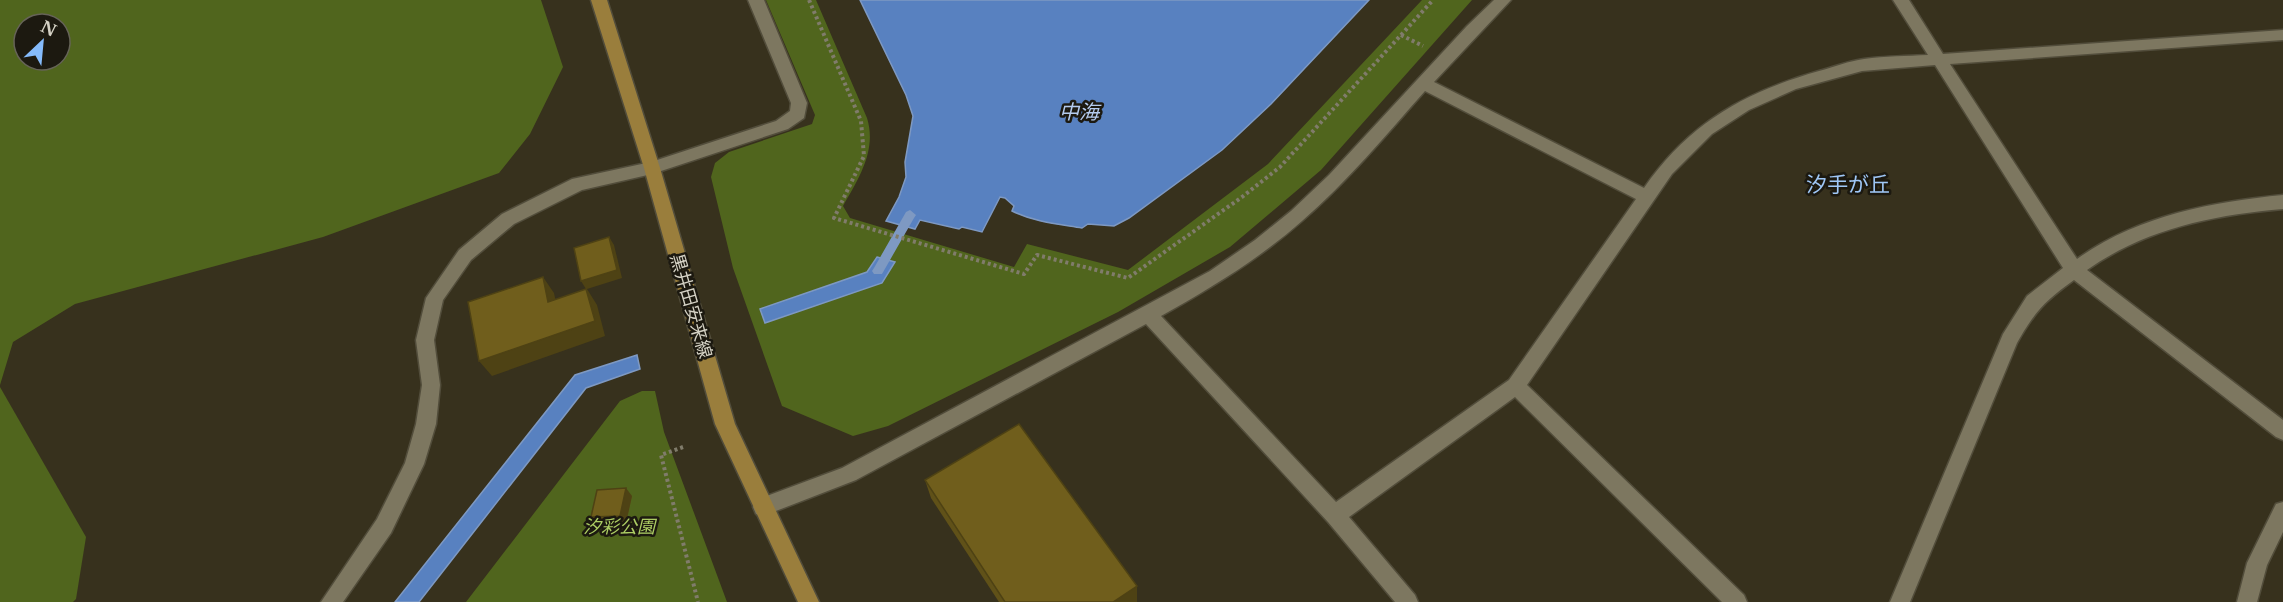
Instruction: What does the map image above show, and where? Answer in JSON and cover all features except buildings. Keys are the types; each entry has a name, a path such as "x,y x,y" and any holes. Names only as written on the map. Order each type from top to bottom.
{"main road":[{"name":"黒井田安来線","path":"599,0 652,168 725,424 762,507 810,602"}],"street":[{"path":"331,602 384,526 414,464 426,424 430,385 425,340 435,298 465,255 508,219 578,184 652,168 782,125 798,114 799,103 756,0"},
{"path":"762,507 849,474 1216,276 1261,245 1297,216 1335,180 1503,0"},
{"path":"1901,0 2074,270 2283,431"},
{"path":"1335,515 1516,386 1646,196 1684,149 1706,130 1743,106 1791,86 1862,65 2283,35"},
{"path":"1425,84 1646,196"},
{"path":"1900,602 2009,340 2031,303 2074,270 2131,235 2180,218 2240,205 2283,202"},
{"path":"1148,314 1335,515 1408,602"},
{"path":"1516,386 1737,602"},
{"path":"2247,602 2257,563 2283,510"}],"path":[{"path":"809,0 861,121 864,156 834,219 1024,274 1037,255 1128,278 1242,197 1280,167 1433,0"},
{"path":"1401,35 1448,58"},
{"path":"683,447 661,455 698,602"}],"green space":[{"path":"0,0 541,0 563,67 530,134 499,173 323,237 75,304 13,342 0,385"},
{"path":"766,0 816,0 867,118 870,141 865,164 843,206 850,218 1014,267 1027,244 1128,270 1268,164 1422,0 1472,0 1321,170 1230,247 1118,312 888,426 853,436 782,406 733,268 711,177 715,163 729,152 812,124 815,115"},
{"path":"0,387 86,537 76,599 73,602 0,602"},
{"name":"汐彩公園","path":"642,391 655,391 664,432 727,602 466,602 620,401"}],"water":[{"name":"中海","path":"860,0 1369,0 1271,104 1222,150 1129,218 1114,226 1088,224 1082,228 1055,224 1012,211 1014,206 1005,198 1000,197 982,232 920,220 915,229 886,221 899,197 906,177 905,162 913,116 906,95"},
{"path":"877,257 895,262 882,283 765,323 760,309 867,272"},
{"path":"637,355 640,369 586,388 419,602 395,602 575,375"}],"waterway":[{"path":"878,271 910,215"}],"district":[{"name":"汐手が丘","path":"1848,185"}]}
